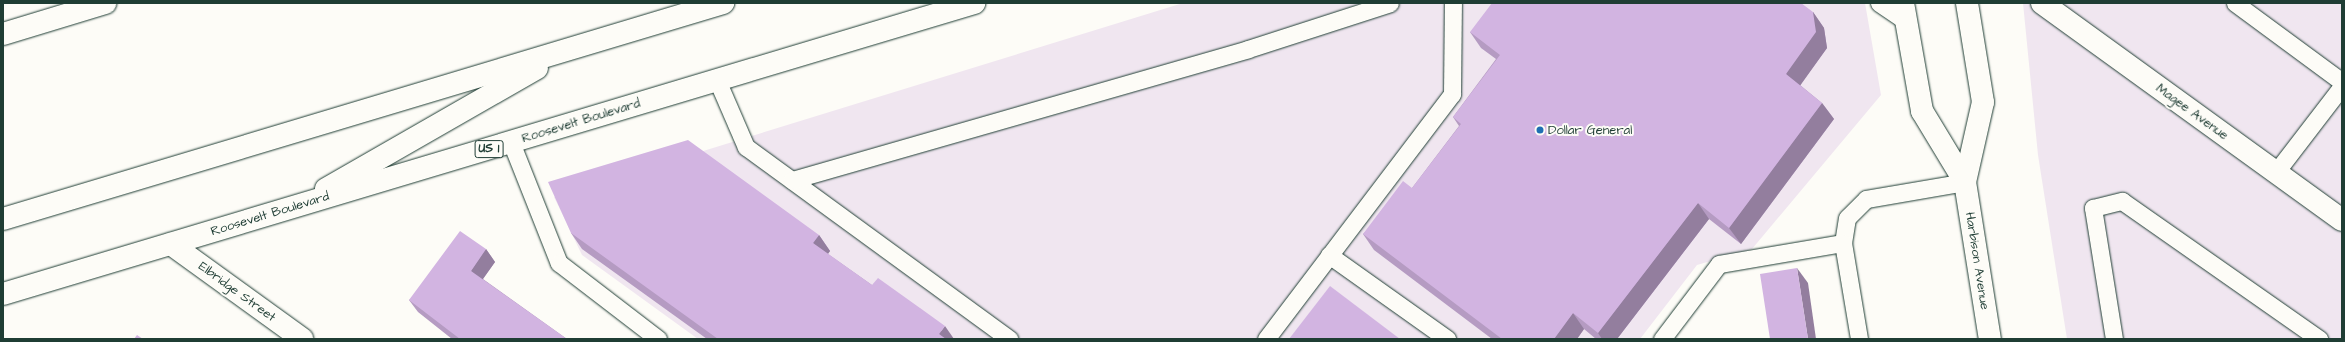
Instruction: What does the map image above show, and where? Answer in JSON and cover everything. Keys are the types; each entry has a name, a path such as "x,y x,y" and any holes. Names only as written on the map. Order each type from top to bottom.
{"main road":[{"path":"3,34 105,3"},
{"path":"3,219 723,3"},
{"name":"Roosevelt Boulevard","path":"3,294 974,3"},
{"name":"Harbison Avenue","path":"1967,3 1983,102 1965,182 1990,339"},
{"name":"Magee Avenue","path":"2042,3 2342,220"},
{"name":"Harbison Avenue","path":"1904,12 1922,111 1965,182"},
{"path":"293,208 569,49"},
{"name":"Elbridge Street","path":"171,244 302,339"}],"lane":[{"path":"792,180 1248,49 1390,3"},
{"path":"1266,339 1452,94 1453,3"},
{"path":"1879,3 1904,12"},
{"path":"2235,3 2342,82"},
{"path":"716,80 746,147 1009,339"},
{"path":"2276,172 2342,86"},
{"path":"512,142 559,263 658,339"},
{"path":"1859,339 1843,243 1847,218 1866,199 1965,182"},
{"path":"2114,339 2093,208 2122,201 2319,339"},
{"path":"1662,339 1719,264 1843,243"},
{"path":"1329,255 1446,339"}],"shaded area":[{"path":"1183,3 1865,3 1881,95 1752,249 1697,265 1640,339 698,339 582,255 554,197"},
{"path":"2023,3 2342,3 2342,339 2067,339 2038,155"}],"building":[{"path":"1492,3 1801,3 1813,12 1816,32 1786,74 1822,103 1729,228 1698,203 1598,333 1573,313 1554,339 1502,339 1363,234 1403,181 1412,188 1461,124 1453,117 1500,55 1470,32"},
{"path":"688,140 819,235 813,243 872,285 878,278 945,326 939,334 946,339 718,339 571,233 548,182"},
{"path":"460,231 486,249 471,271 567,339 460,339 409,300"},
{"path":"1797,268 1808,339 1770,339 1760,274"},
{"path":"1330,286 1400,339 1289,339"},
{"path":"137,335 143,339 134,339"}],"place":[{"name":"Dollar General","path":"1540,130"}]}
